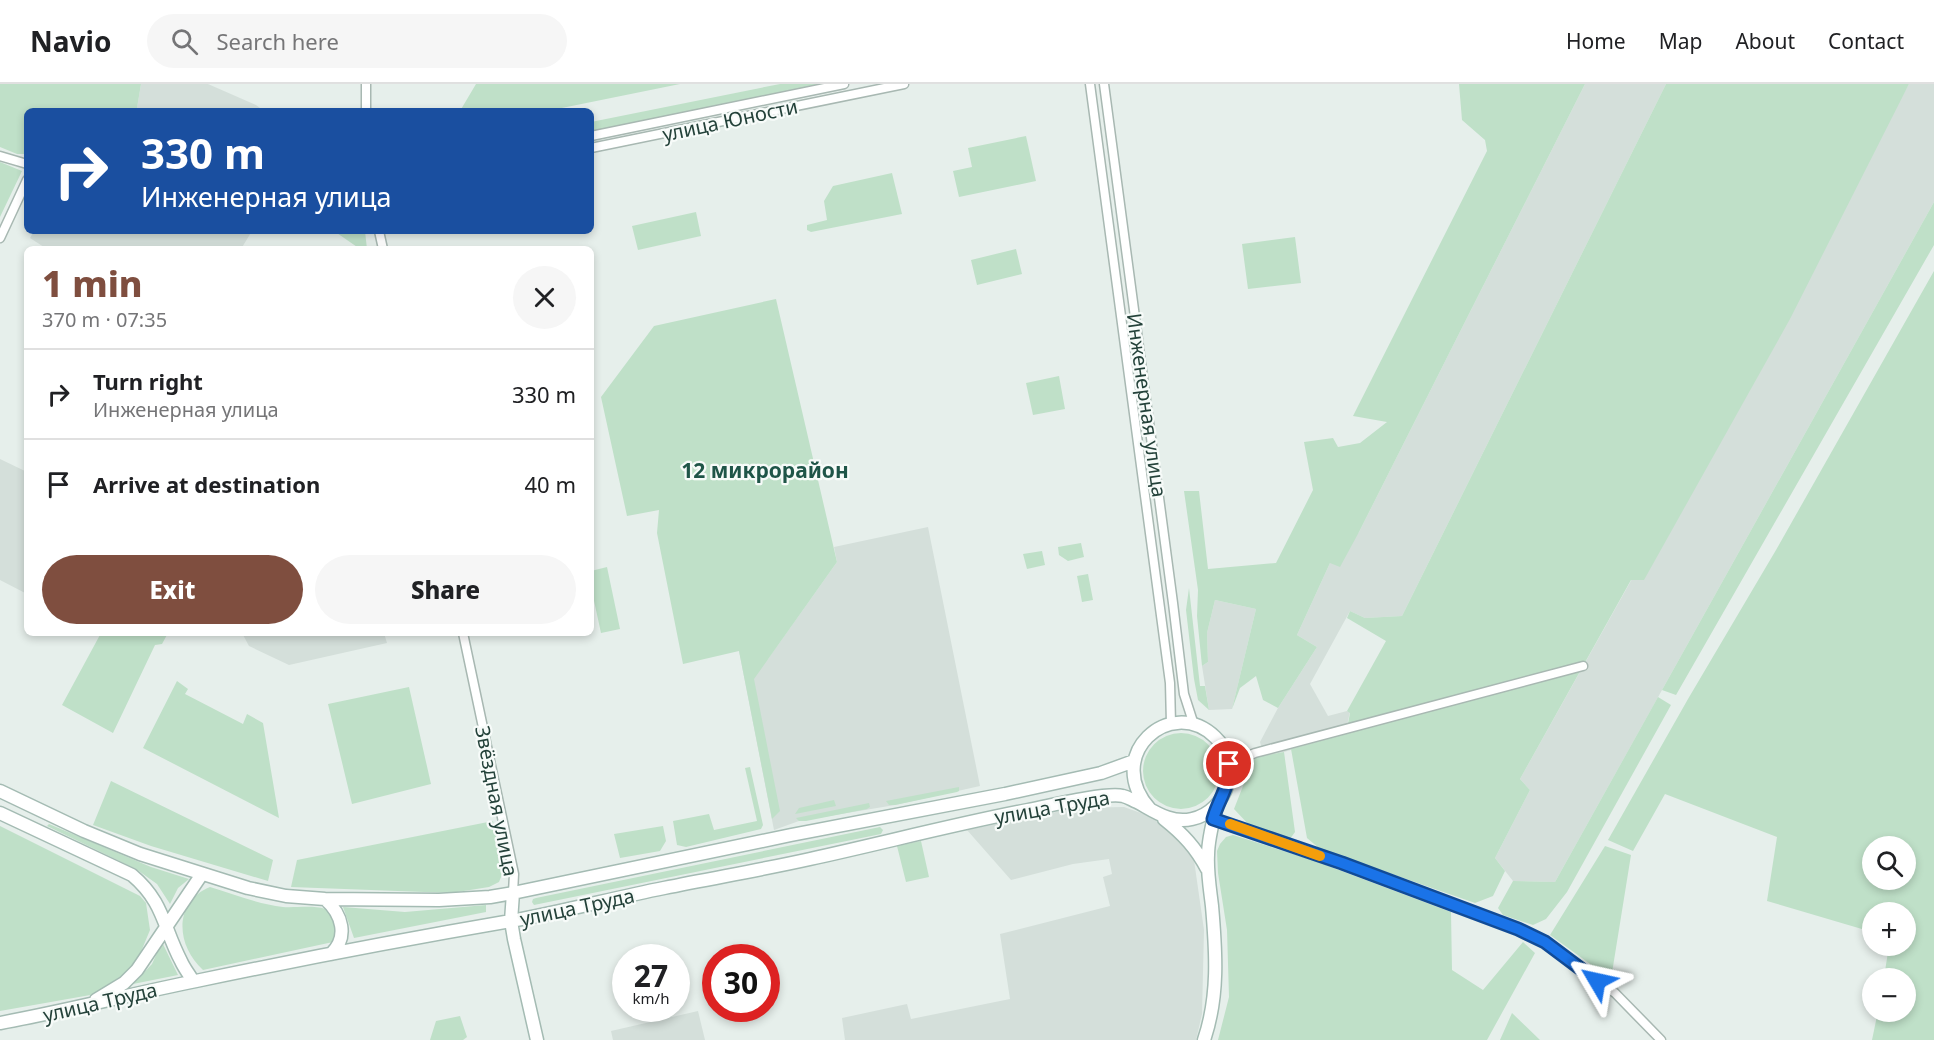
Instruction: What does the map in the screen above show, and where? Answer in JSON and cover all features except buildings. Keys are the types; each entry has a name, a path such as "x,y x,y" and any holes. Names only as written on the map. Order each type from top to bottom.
{"main road":[{"path":"1204,1040 1210,1022 1215,991 1214,932 1208,853 1217,805 1228,787 1229,764 1222,745 1214,736 1194,725 1171,724 1151,734 1138,750 1134,761 1135,788 1141,799 1154,812 1185,836 1208,870"},
{"name":"улица Труда","path":"0,791 111,843 162,862 248,888 279,895 325,899 439,900 490,897 513,893 1027,789 1101,773 1134,761"},
{"name":"улица Труда","path":"0,1023 193,981 512,921 661,888 809,860 999,816 1097,797 1123,795 1154,812"},
{"path":"1154,812 1173,820 1189,820 1204,815 1217,805"},
{"path":"0,813 132,875 151,893 167,924 180,960 193,981"},
{"path":"85,1006 124,983 147,956 202,874"},
{"name":"Звёздная улица","path":"513,893 512,921 537,1040"},
{"path":"325,899 339,915 341,924 339,943 331,954"}],"street":[{"path":"366,84 366,108"},
{"name":"улица Юности","path":"594,135 844,84"},
{"name":"улица Юности","path":"594,147 904,84"},
{"name":"Инженерная улица","path":"1090,84 1170,687 1171,724"},
{"name":"Инженерная улица","path":"1104,84 1184,694 1194,725"},
{"path":"0,156 24,163"},
{"path":"0,238 24,186"},
{"name":"Звёздная улица","path":"464,636 514,874 513,893"},
{"path":"1229,764 1255,753 1583,666"},
{"path":"1213,819 1323,856 1545,942 1615,993 1661,1040"}],"shaded area":[{"path":"141,84 208,84 260,108 137,108"},
{"path":"1585,84 1666,84 1402,616 1365,618 1350,611 1310,684 1328,716 1350,712 1345,734 1264,756 1260,742 1278,708 1317,647 1297,635 1330,563 1359,532"},
{"path":"1909,84 1934,84 1934,202 1555,882 1513,881 1495,858 1530,790 1520,779"},
{"path":"32,234 250,234 243,246 42,246 30,238"},
{"path":"0,459 24,471 24,592 0,580"},
{"path":"928,527 980,786 895,805 799,821 774,830 739,651 768,659 837,562 834,547"},
{"path":"1215,600 1256,609 1232,709 1209,710 1202,666 1208,662 1207,633"},
{"path":"244,636 385,636 387,643 289,665 249,646"},
{"path":"1124,807 1152,817 1168,828 1194,860 1204,930 1202,1014 1196,1040 845,1040 842,1018 907,1004 911,1019 1010,999 1000,934 1110,906 1103,877 1112,874 1109,859 1073,864 1011,880 967,830 1076,808"},
{"path":"698,1011 705,1040 613,1040 611,1031 650,1022 690,1022 690,1013"}],"green space":[{"path":"0,84 141,84 137,108 24,108 24,154 17,154 0,147"},
{"path":"476,84 680,84 562,108 462,108"},
{"path":"780,84 823,84 594,130 594,121"},
{"path":"1459,84 1585,84 1359,532 1340,567 1330,563 1297,635 1317,647 1278,708 1263,700 1256,676 1240,688 1232,709 1256,609 1215,600 1207,633 1208,662 1202,666 1197,616 1198,590 1184,491 1199,491 1208,569 1276,563 1313,490 1304,442 1333,438 1338,447 1360,443 1387,422 1353,416 1487,151 1485,140 1462,120"},
{"path":"1666,84 1909,84 1790,319 1644,580 1631,580 1520,779 1530,790 1495,858 1505,871 1493,896 1475,903 1320,849 1307,838 1291,749 1346,734 1350,713 1347,711 1386,641 1347,618 1350,611 1365,618 1402,616"},
{"path":"1026,136 1036,181 959,197 953,171 972,167 968,148"},
{"path":"0,162 22,171 0,217"},
{"path":"892,173 902,214 811,232 807,230 807,225 827,220 824,201 833,186"},
{"path":"1934,202 1934,245 1676,695 1662,690"},
{"path":"696,212 701,236 638,250 632,226"},
{"path":"338,234 365,234 367,246 356,246"},
{"path":"1295,237 1301,283 1248,289 1242,244"},
{"path":"1016,249 1022,274 977,285 971,260"},
{"path":"1934,271 1934,1040 1872,1040 1876,1022 1916,1022 1916,968 1886,968 1887,956 1916,956 1916,902 1862,902 1862,929 1767,901 1777,837 1665,794 1633,851 1608,840 1776,550"},
{"path":"776,299 837,562 754,679 780,811 772,819 739,651 683,664 657,533 659,510 627,516 601,397 654,326"},
{"path":"1059,376 1065,409 1033,415 1026,383"},
{"path":"1081,543 1084,557 1068,561 1059,555 1058,547"},
{"path":"1042,551 1045,565 1027,569 1023,554"},
{"path":"607,567 620,629 601,633 594,601 594,570"},
{"path":"1088,574 1093,600 1082,602 1077,576"},
{"path":"1189,588 1200,686 1205,686 1209,710 1198,700 1194,679 1186,610"},
{"path":"99,636 166,636 162,644 155,645 113,733 62,705"},
{"path":"177,681 188,689 185,694 243,724 247,714 263,723 279,818 143,748"},
{"path":"409,687 431,784 352,804 328,704"},
{"path":"1658,697 1671,705 1567,892 1546,919 1533,925 1503,915 1498,908 1513,881 1555,882"},
{"path":"1181,733 1195,736 1208,744 1216,757 1219,771 1216,785 1208,798 1195,806 1181,809 1167,806 1154,798 1146,785 1143,771 1146,757 1154,744 1167,736"},
{"path":"1284,752 1295,832 1290,839 1250,826 1234,809 1245,781 1247,766 1257,757"},
{"path":"750,767 763,825 761,829 686,847 677,845 673,821 709,814 714,830 757,821 745,768"},
{"path":"111,781 273,860 268,881 151,846 93,825"},
{"path":"959,787 957,792 895,805 889,805 886,801"},
{"path":"834,800 836,806 795,814 799,808"},
{"path":"869,803 870,807 867,809 806,821 799,821 796,818"},
{"path":"493,821 503,872 499,882 489,887 451,893 291,887 297,860"},
{"path":"49,824 151,867 189,879 178,888 170,904 157,884 136,869 47,826"},
{"path":"0,826 140,896 146,903 150,930 138,959 124,974 96,994 0,1011"},
{"path":"663,826 666,841 660,851 620,858 614,834"},
{"path":"880,827 883,830 881,834 534,905 532,902 536,898"},
{"path":"1233,835 1315,861 1451,912 1452,970 1483,990 1523,942 1535,953 1487,1040 1218,1040 1229,997 1227,930 1217,851 1226,837"},
{"path":"921,841 929,877 906,882 897,846"},
{"path":"1605,846 1631,855 1611,979 1550,935"},
{"path":"210,887 274,906 325,909 334,919 336,928 333,942 203,970 188,949 182,925 184,914 190,903 198,894"},
{"path":"486,905 486,912 354,938 343,907 405,912"},
{"path":"162,942 178,975 133,984 152,964"},
{"path":"1512,1013 1540,1040 1500,1040"},
{"path":"460,1016 467,1037 463,1040 430,1040 436,1021"}],"slow traffic":[{"path":"1230,824 1320,856"}],"district":[{"name":"12 микрорайон","path":"765,470"}],"route":[{"path":"1229,764 1228,787 1217,805 1213,819 1342,863 1518,929 1545,942 1597,981"}]}
